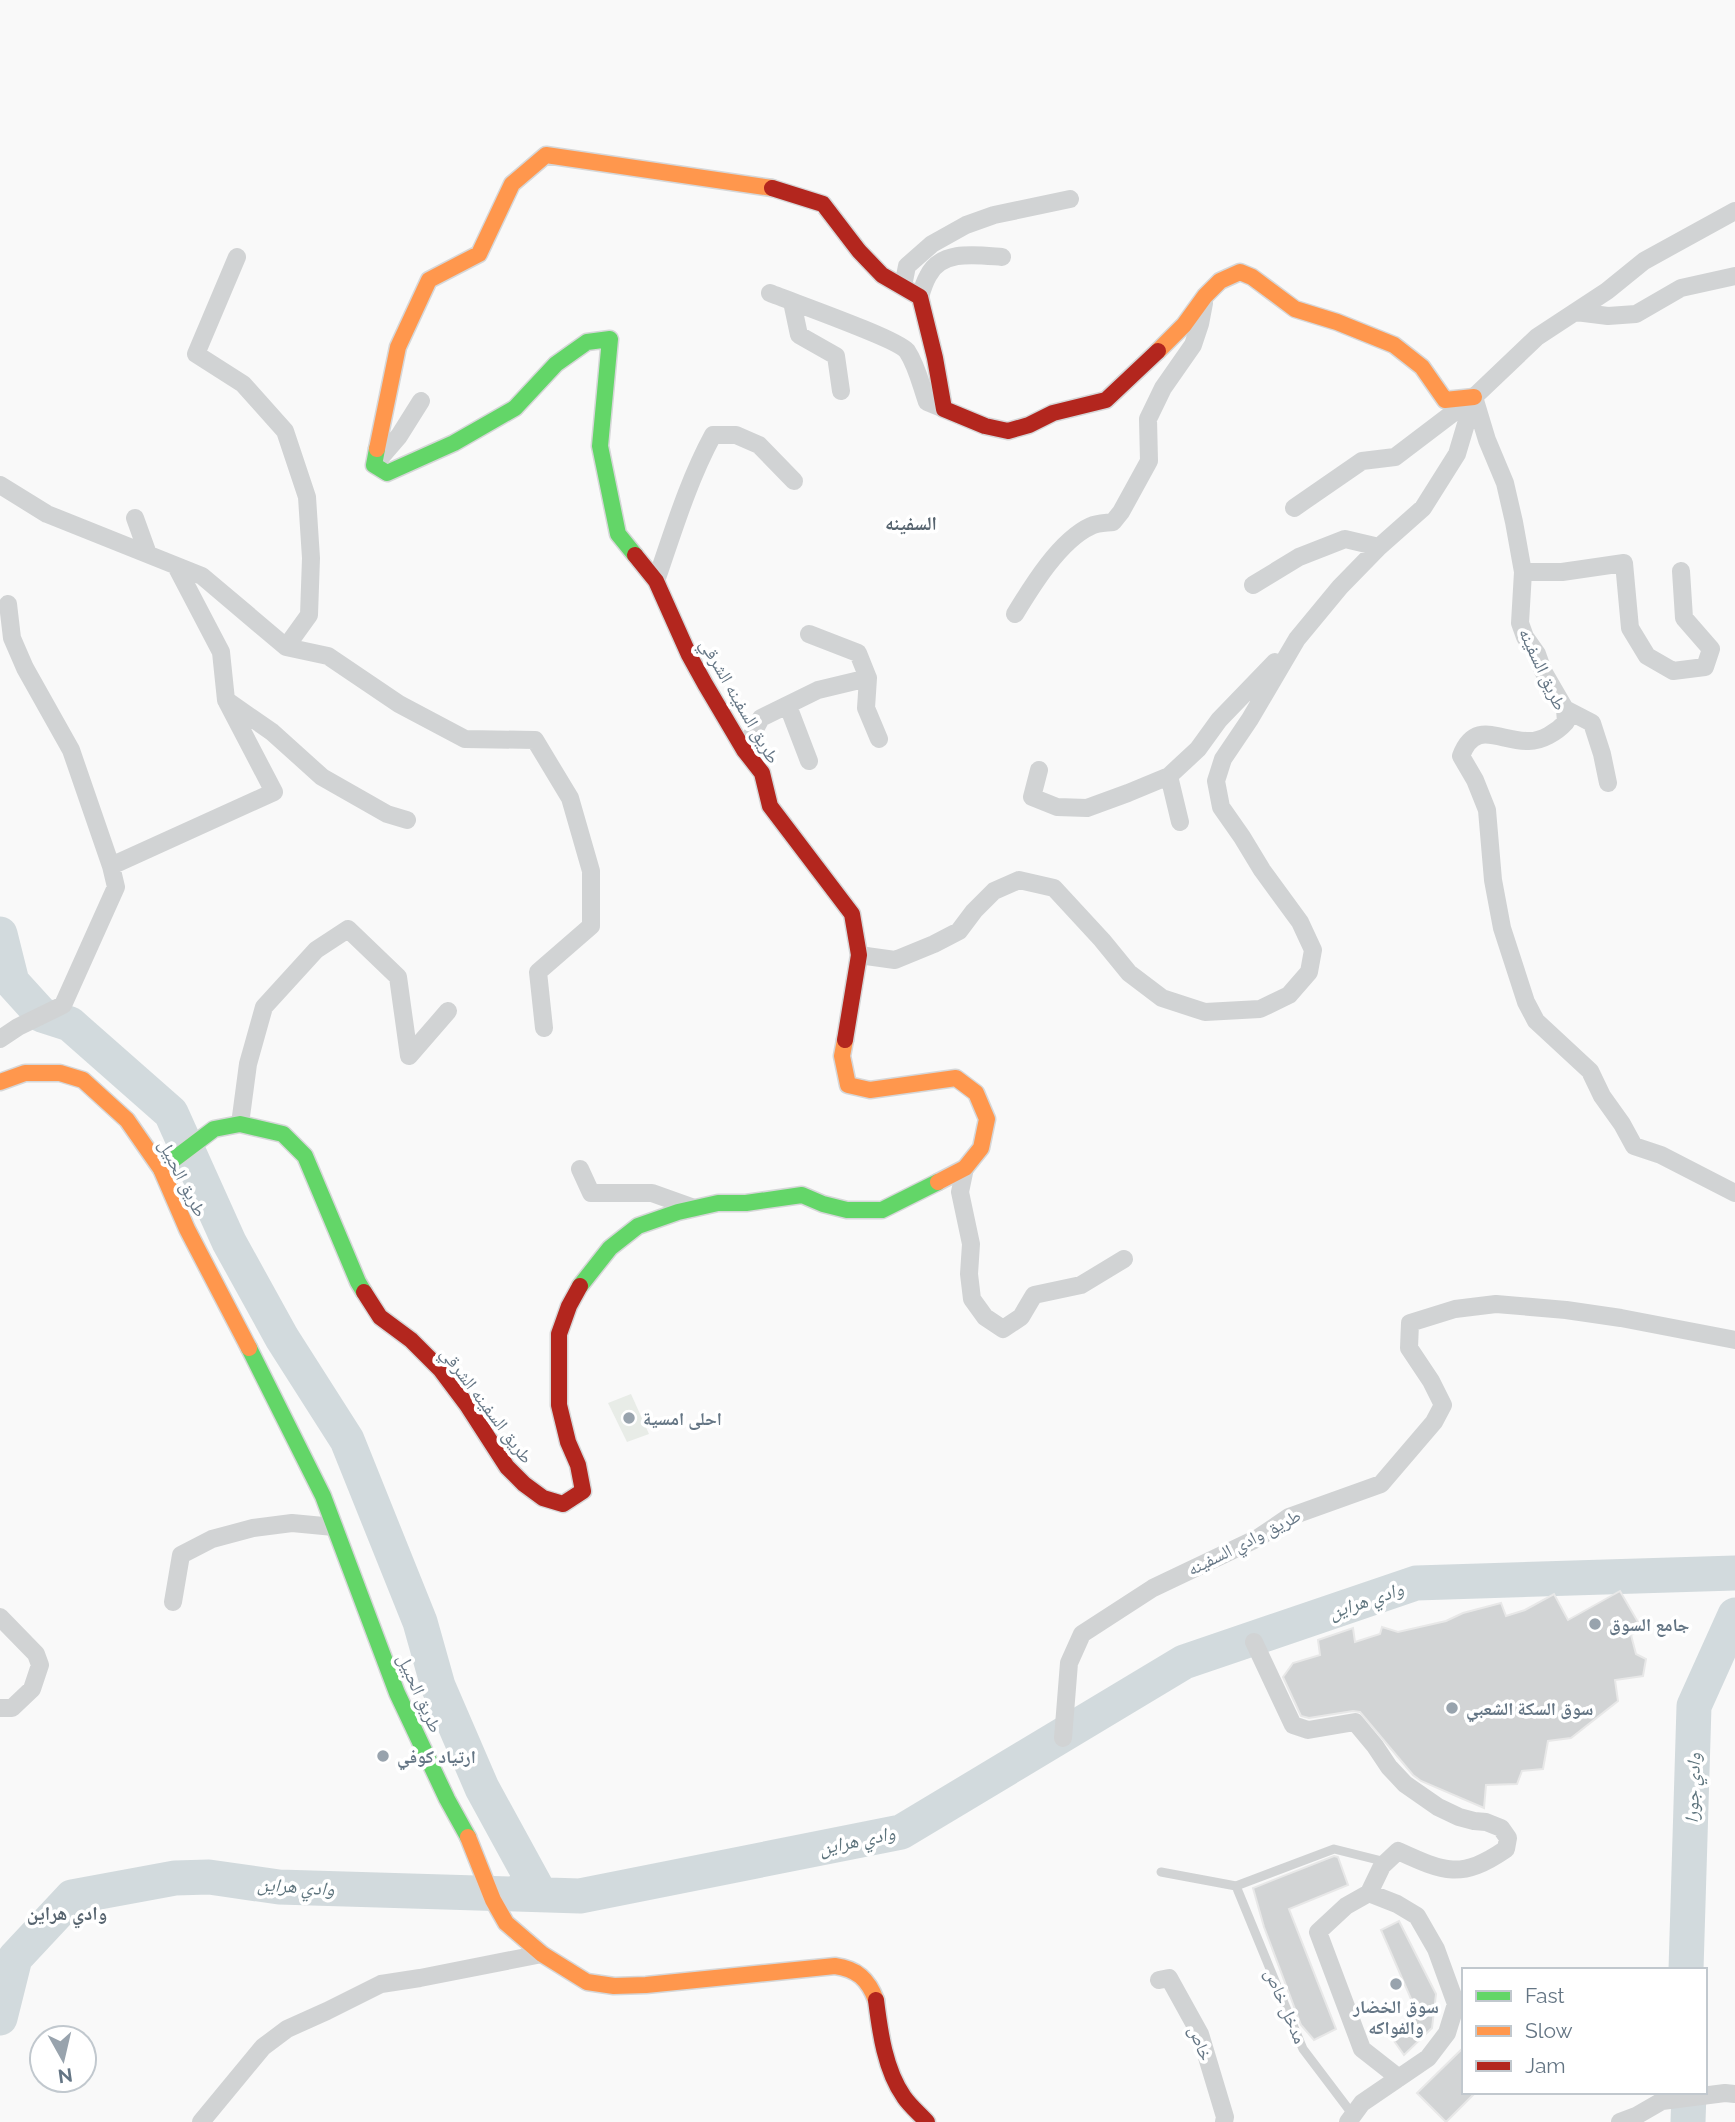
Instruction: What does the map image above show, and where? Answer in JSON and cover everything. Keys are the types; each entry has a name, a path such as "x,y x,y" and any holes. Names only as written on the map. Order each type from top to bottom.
{"street":[{"path":"374,465 398,348 429,280 479,254 512,184 546,155 776,189 823,204 859,251 882,275 920,297"},
{"path":"903,286 907,266 932,244 966,225 994,215 1070,199"},
{"path":"1294,508 1362,461 1395,457 1474,397 1537,337 1607,291 1644,261 1735,211"},
{"path":"944,409 920,297 929,274 944,258 972,255 1002,257"},
{"path":"237,257 196,354 243,384 285,431 307,497 311,558 309,615 286,647"},
{"path":"770,293 880,335 905,348 927,402 985,426 1009,431 1053,413 1106,400 1184,325 1205,296 1220,281 1240,272 1252,277 1295,309 1337,322 1394,345 1422,367 1445,400 1474,397"},
{"path":"1576,312 1608,316 1636,314 1681,288 1735,276"},
{"path":"1015,614 1040,572 1075,536 1092,525 1113,523 1121,512 1149,461 1149,419 1163,388 1193,345 1205,296"},
{"path":"792,302 799,335 836,356 841,391"},
{"name":"طريق السفينه الشرقي","path":"240,1124 283,1134 305,1156 358,1282 380,1317 411,1340 440,1369 507,1467 543,1498 563,1503 583,1491 578,1465 568,1442 559,1405 559,1334 582,1282 610,1248 639,1226 718,1203 747,1203 802,1195 847,1210 882,1210 965,1168 981,1148 987,1119 976,1093 956,1078 870,1090 848,1084 842,1056 859,954 852,914 770,806 762,774 744,750 689,655 656,581 618,534 600,446 610,339 587,341 556,364 515,408 454,443 387,473 374,465"},
{"path":"1039,770 1032,797 1057,807 1087,808 1169,776 1198,749 1219,720 1297,639 1340,587 1423,508 1457,454 1474,397"},
{"name":"طريق السفينه","path":"1474,397 1487,440 1505,482 1523,572 1520,623 1565,709 1566,722 1557,732 1530,742 1488,733 1475,736 1466,743 1461,756 1487,810 1493,880 1502,928 1525,1002 1536,1021 1590,1071 1602,1096 1634,1146 1661,1155 1735,1193"},
{"path":"374,465 399,436 422,401"},
{"path":"656,581 691,481 713,435 736,435 759,445 794,481"},
{"path":"0,485 47,514 202,576 286,647 328,656 399,704 465,739 535,740 570,798 592,871 591,926 538,972 544,1028"},
{"path":"135,518 148,555"},
{"path":"1253,585 1299,557 1345,539 1379,547"},
{"path":"1523,572 1562,572 1623,563 1630,628 1647,656 1673,671 1705,667 1711,649 1684,618 1681,571"},
{"path":"111,866 274,792 226,700 221,652 177,566"},
{"path":"0,1039 63,1005 116,887 71,750 25,668 12,638 8,604"},
{"path":"809,634 858,653 868,678 866,708 878,739"},
{"path":"859,954 895,960 934,944 959,931 974,911 995,891 1019,880 1054,888 1129,973 1162,998 1205,1012 1260,1009 1289,995 1309,972 1313,950 1300,922 1221,807 1216,781 1223,759 1297,639"},
{"path":"744,750 761,718 818,690 868,678"},
{"path":"226,700 272,732 322,778 387,814 407,820"},
{"path":"788,706 809,761"},
{"path":"1565,709 1592,723 1608,783"},
{"path":"1169,776 1180,822"},
{"path":"161,1169 214,1129 240,1124 248,1064 264,1007 316,950 348,929 398,977 409,1056 448,1011"},
{"name":"طريق الحبيل","path":"3,1076 60,1073 83,1080 127,1121 161,1169 187,1229 323,1496 397,1693 471,1843 493,1900 506,1923 542,1954 587,1982 614,1986 835,1966 851,1968 871,1986 876,2000 880,2033 893,2075 904,2097 927,2122"},
{"path":"965,1168 960,1192 971,1244 969,1274 972,1299 985,1317 1003,1329 1021,1317 1034,1295 1081,1285 1124,1259"},
{"path":"580,1169 591,1193 652,1193 694,1208"},
{"name":"طريق وادي السفينه","path":"1063,1738 1069,1663 1082,1634 1153,1588 1258,1538 1289,1517 1381,1484 1427,1431 1443,1405 1409,1348 1410,1323 1455,1309 1496,1304 1566,1310 1735,1340"},
{"path":"173,1602 181,1555 212,1539 253,1528 292,1523 334,1527"},
{"path":"0,1617 36,1654 40,1665 32,1689 12,1708 0,1708"},
{"path":"1254,1642 1293,1725 1308,1730 1355,1722 1388,1767 1405,1783 1438,1807 1459,1817 1501,1828 1508,1838 1506,1849 1469,1868 1448,1870 1398,1851 1382,1866 1369,1893 1346,1906 1318,1932 1362,2049 1399,2078"},
{"path":"1350,2119 1362,2103 1429,2058 1447,2033 1456,2004 1436,1949 1417,1916 1397,1904 1369,1893"},
{"path":"201,2122 262,2047 286,2029 381,1984 542,1954"},
{"name":"خاص","path":"1159,1980 1169,1978 1200,2034 1225,2117 1224,2122"},
{"path":"1620,2122 1662,2101 1735,2094"}],"lane":[{"path":"1161,1872 1236,1886 1334,1849 1386,1862"},
{"name":"مدخل خاص","path":"1236,1886 1303,2049 1350,2119"}],"shaded area":[{"name":"احلى امسية","path":"631,1394 649,1434 627,1442 608,1403"}],"building":[{"name":"سوق السكة الشعبي","path":"1620,1591 1642,1629 1631,1635 1636,1654 1646,1659 1643,1676 1615,1680 1618,1701 1571,1738 1548,1741 1543,1769 1522,1771 1517,1784 1486,1785 1484,1808 1413,1775 1360,1712 1309,1718 1301,1716 1283,1677 1293,1663 1320,1655 1318,1640 1353,1628 1355,1642 1380,1634 1382,1627 1398,1632 1446,1621 1463,1613 1501,1603 1506,1616 1525,1610 1554,1594 1568,1620"},
{"path":"1334,1856 1338,1857 1348,1885 1289,1909 1336,2029 1314,2040 1301,2025 1264,1927 1253,1888"},
{"path":"1399,1921 1436,1994 1432,2028 1404,2055 1392,2038 1409,2026 1415,2008 1381,1930"},
{"path":"1462,2049 1462,2094 1474,2094 1446,2122 1417,2093"}],"waterway":[{"path":"0,934 12,982 42,1015 70,1024 171,1113 229,1242 282,1338 347,1440 420,1622 438,1686 482,1788 540,1894"},
{"name":"وادي هراين","path":"0,2018 15,1958 72,1897 175,1878 209,1877 279,1887 580,1896 901,1832 1184,1662 1416,1583 1735,1573"},
{"name":"وادي جورا","path":"1686,1968 1694,1706 1735,1615"},
{"name":"وادي جورا","path":"1688,2122 1689,2094"}],"traffic: fast":[{"path":"377,449 374,465 387,473 454,443 515,408 556,364 587,342 610,339 600,446 618,534 635,555"},
{"path":"161,1169 214,1129 240,1124 283,1134 305,1156 364,1292"},
{"path":"580,1286 610,1248 638,1226 678,1212 718,1203 746,1203 802,1195 847,1210 882,1210 938,1182"},
{"path":"249,1348 323,1496 397,1693 468,1837"}],"traffic: slow":[{"path":"377,449 398,347 429,280 479,254 512,184 546,155 772,188"},
{"path":"1158,351 1184,325 1205,296 1220,281 1240,272 1252,277 1295,309 1337,322 1394,345 1422,367 1445,400 1474,397"},
{"path":"845,1040 842,1056 848,1085 870,1090 956,1078 976,1093 987,1119 981,1148 965,1168 938,1182"},
{"path":"0,1082 25,1073 60,1073 83,1080 127,1120 161,1169 187,1229 249,1348"},
{"path":"468,1837 493,1900 506,1923 542,1954 587,1982 614,1986 646,1985 835,1966 861,1976 876,2000"}],"traffic: jam":[{"path":"772,188 823,204 859,251 882,275 920,297 944,409 985,426 1008,431 1029,425 1053,413 1106,400 1158,351"},
{"path":"635,555 656,581 705,684 744,750 762,773 770,806 852,914 859,955 845,1040"},
{"path":"364,1292 380,1317 411,1340 440,1369 507,1467 543,1498 563,1504 583,1491 578,1465 568,1442 559,1405 559,1334 580,1286"},
{"path":"876,2000 892,2075 906,2100 927,2122"}],"place":[{"name":"احلى امسية","path":"629,1418"},
{"name":"جامع السوق","path":"1595,1624"},
{"name":"سوق السكة الشعبي","path":"1452,1708"},
{"name":"ارتياد كوفي","path":"383,1756"},
{"name":"سوق الخضار والفواكه","path":"1396,1984"}],"district":[{"name":"السفينه","path":"911,523"},
{"name":"وادي هراين","path":"67,1913"}]}
